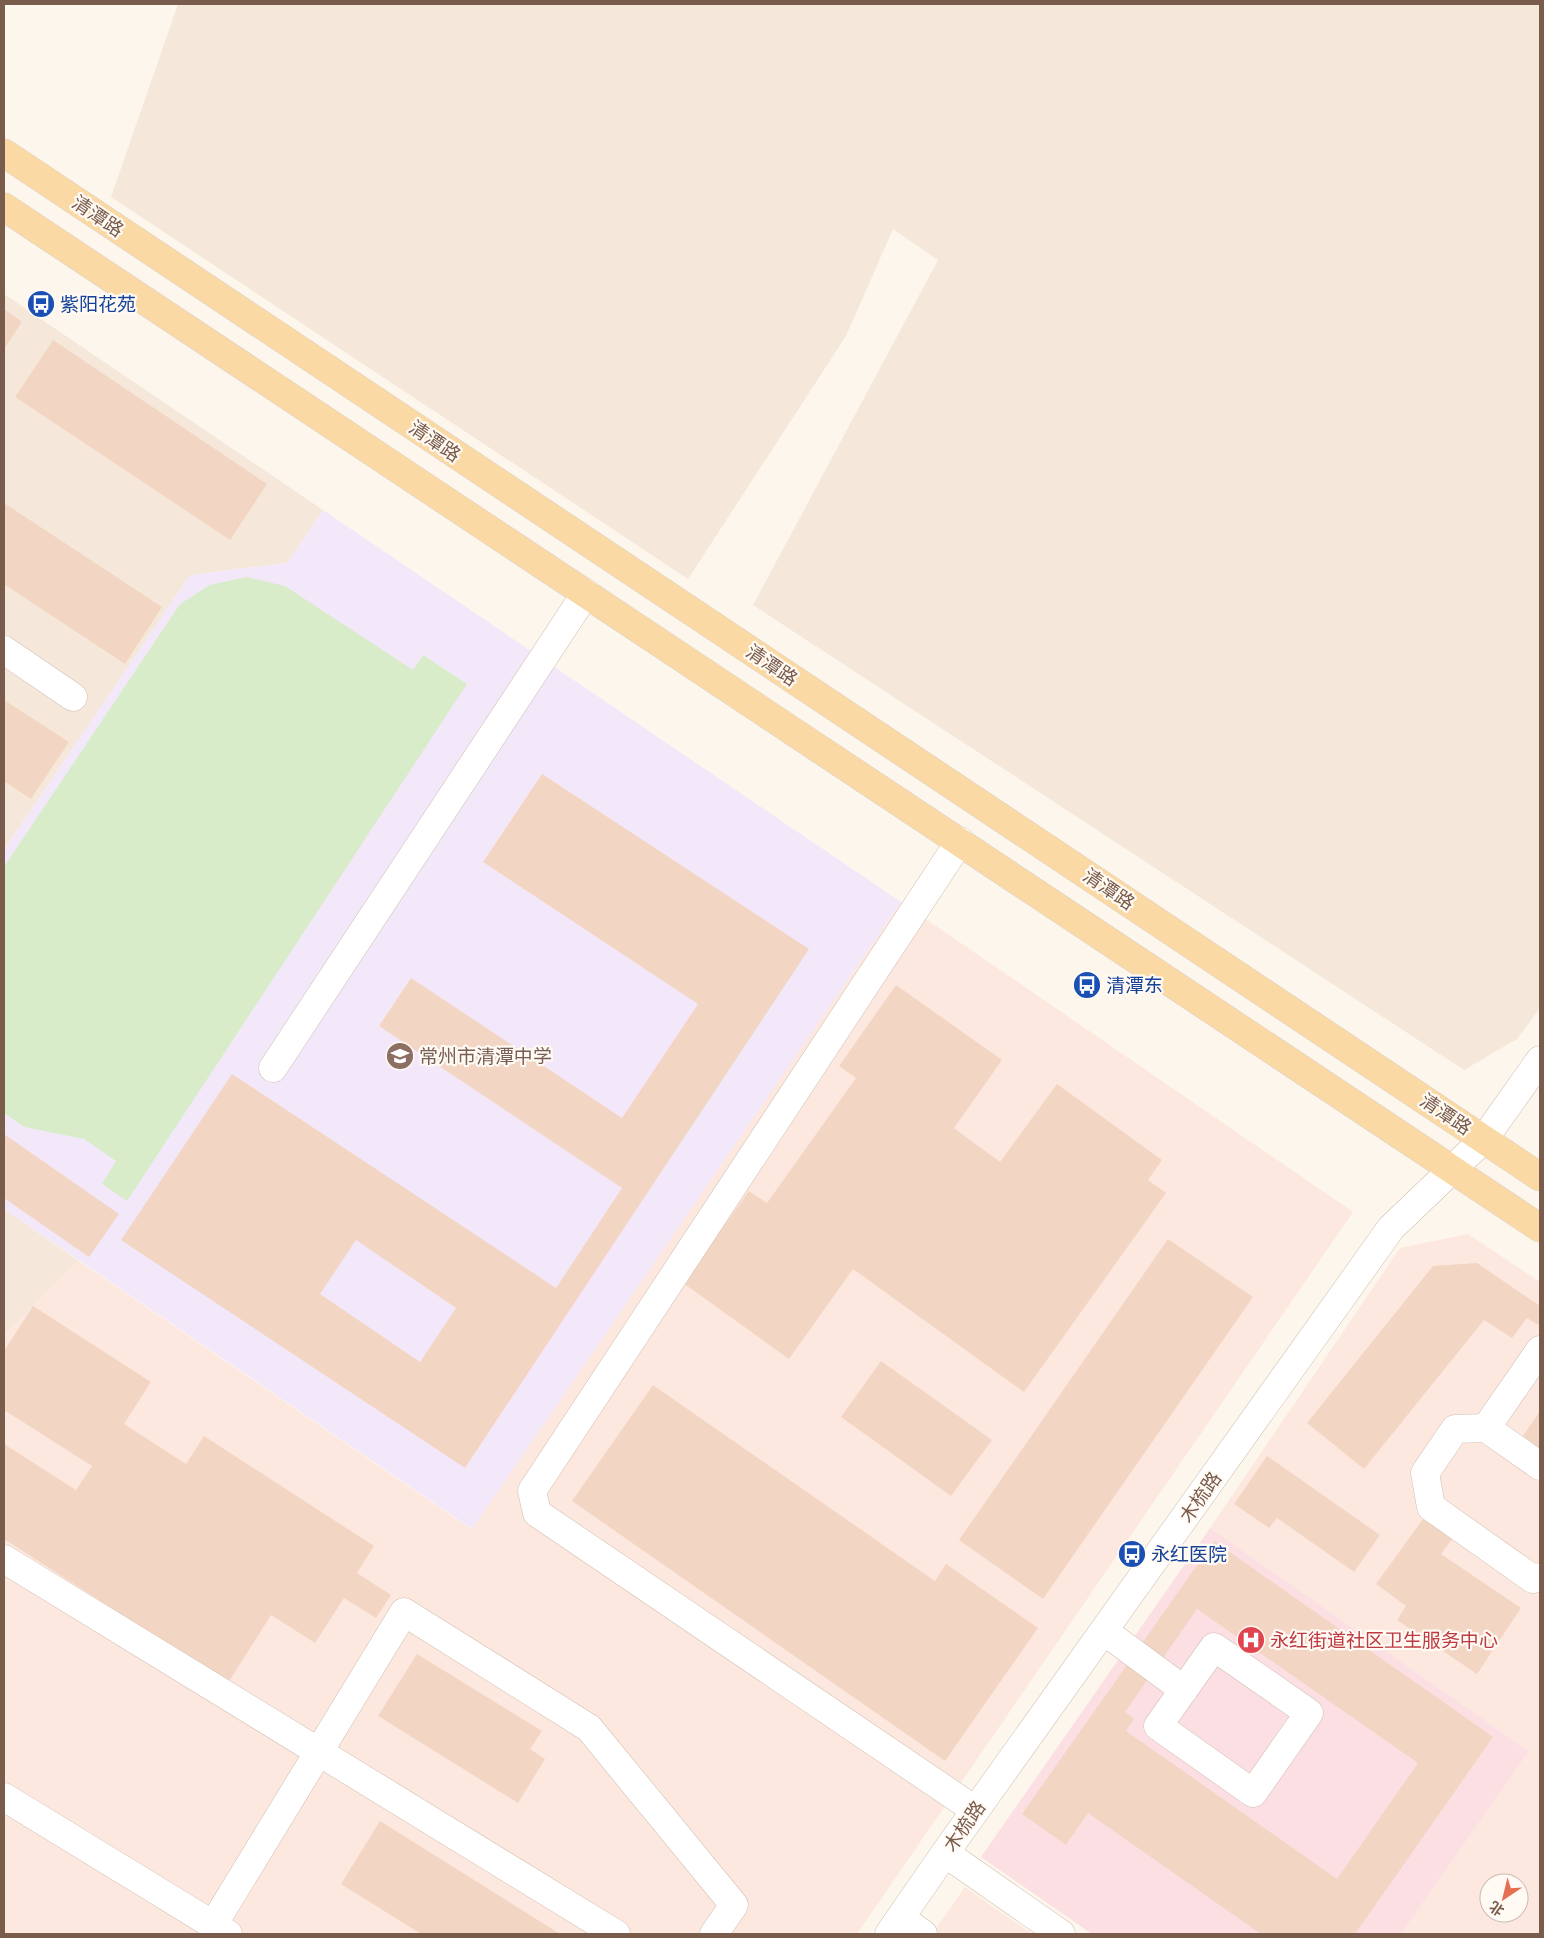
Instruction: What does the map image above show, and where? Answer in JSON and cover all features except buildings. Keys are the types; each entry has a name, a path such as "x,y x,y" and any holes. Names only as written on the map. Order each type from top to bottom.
{"main road":[{"name":"清潭路","path":"4,154 1540,1177"},
{"path":"4,206 1540,1228"}],"street":[{"path":"273,1068 586,593"},
{"path":"4,650 73,697"},
{"path":"960,841 532,1491 537,1513 975,1810"},
{"name":"木梳路","path":"895,1926 975,1810 1391,1228 1484,1139 1540,1060"},
{"path":"1486,1428 1540,1350"},
{"path":"1540,1466 1486,1428 1455,1429 1425,1473 1431,1506 1533,1579 1540,1577"},
{"path":"4,1559 616,1934"},
{"path":"4,1797 220,1930 318,1752 404,1612 589,1728 734,1905 714,1934"},
{"path":"1104,1631 1184,1690"},
{"path":"1214,1647 1309,1713 1253,1793 1158,1726 1184,1690 1214,1647"},
{"path":"945,1853 1061,1934"},
{"path":"895,1926 923,1934"}],"shaded area":[{"path":"178,4 1540,4 1540,1008 1517,1039 1464,1070 753,605 938,260 893,229 846,336 688,579 111,197"},
{"path":"4,294 323,510 287,563 190,575 4,850"},
{"name":"常州市清潭中学","path":"323,510 901,902 472,1529 4,1209 4,850 190,575 287,563"},
{"path":"901,902 1353,1212 857,1934 4,1934 4,1336 79,1261 471,1529"},
{"path":"4,1209 79,1261 4,1336"},
{"path":"1468,1234 1540,1282 1540,1934 1401,1934 1529,1751 1210,1528 1400,1248"},
{"name":"永红街道社区卫生服务中心","path":"1210,1528 1529,1751 1401,1934 1092,1934 981,1857"},
{"path":"965,1887 1032,1934 932,1934"}],"green space":[{"path":"246,577 285,586 413,670 423,655 467,684 127,1201 102,1184 116,1161 84,1139 24,1127 4,1113 4,867 180,604 210,585"}],"place":[{"name":"紫阳花苑","path":"41,304"},
{"name":"清潭东","path":"1087,985"},
{"name":"常州市清潭中学","path":"400,1056"},
{"name":"永红医院","path":"1132,1554"},
{"name":"永红街道社区卫生服务中心","path":"1251,1640"}]}
